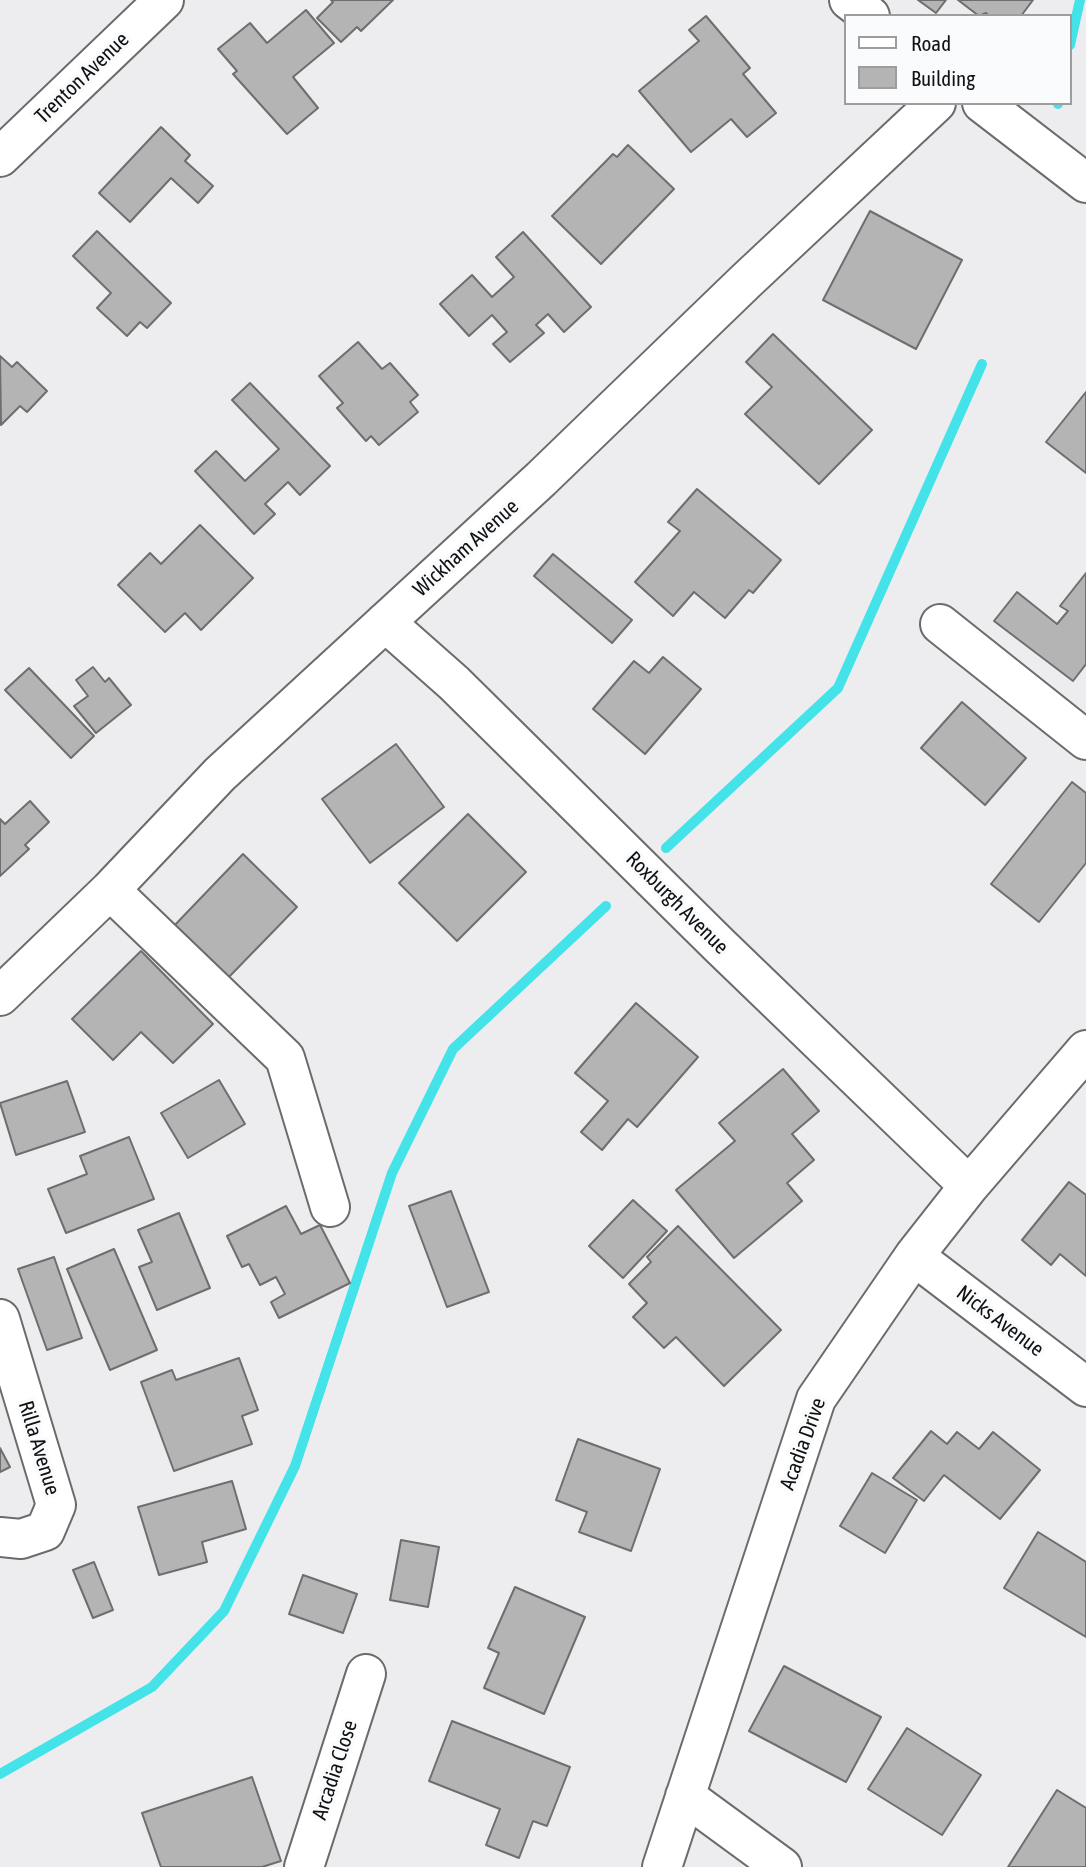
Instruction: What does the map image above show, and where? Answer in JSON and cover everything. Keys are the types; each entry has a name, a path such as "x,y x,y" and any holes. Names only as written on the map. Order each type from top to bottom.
{"street":[{"name":"Trenton Avenue","path":"0,157 164,0"},
{"path":"849,0 867,14"},
{"name":"Wickham Avenue","path":"0,996 110,890 220,774 541,479 934,105"},
{"path":"985,105 1086,183"},
{"name":"Roxburgh Avenue","path":"385,622 454,683 719,945 969,1186"},
{"path":"940,624 1086,740"},
{"path":"110,890 285,1058 330,1207"},
{"name":"Acadia Drive","path":"662,1867 816,1399 914,1256 969,1186 1086,1050"},
{"name":"Nicks Avenue","path":"914,1256 1086,1387"},
{"name":"Rilla Avenue","path":"0,1319 56,1505 45,1531 21,1539 0,1537"},
{"name":"Arcadia Close","path":"304,1867 366,1674"},
{"path":"685,1796 782,1867"}],"building":[{"path":"331,0 393,0 361,31 357,27 341,42 317,18 333,2"},
{"path":"918,0 946,0 936,13"},
{"path":"958,0 1033,0 1022,14 976,14"},
{"path":"306,10 334,43 293,77 318,108 287,134 233,74 237,71 218,49 250,23 267,43"},
{"path":"706,16 750,68 743,74 776,113 747,137 731,119 691,152 639,91 699,41 689,30"},
{"path":"161,127 190,155 185,161 213,186 198,203 171,178 130,222 99,193"},
{"path":"628,145 674,189 601,264 552,216 613,154 617,157"},
{"path":"870,211 962,260 916,349 823,300"},
{"path":"97,231 171,303 147,328 140,322 127,336 97,308 111,293 73,256"},
{"path":"523,232 591,307 564,332 548,314 536,325 544,333 510,362 493,344 507,332 492,315 469,336 440,304 472,275 492,297 514,277 496,257"},
{"path":"773,334 872,430 819,484 745,414 772,387 746,362"},
{"path":"358,342 382,369 390,363 418,395 410,402 418,412 379,445 371,436 366,441 337,408 343,403 319,376"},
{"path":"0,356 12,367 17,362 47,391 27,412 20,406 1,425"},
{"path":"250,383 330,466 300,495 288,482 265,504 275,514 254,534 195,471 216,451 245,481 279,449 232,400"},
{"path":"1086,392 1086,473 1046,442"},
{"path":"697,489 781,560 753,593 749,590 725,618 694,592 673,616 635,582 680,531 668,522"},
{"path":"200,525 253,578 201,630 185,613 165,632 118,585 150,553 161,564"},
{"path":"553,554 632,620 612,643 534,576"},
{"path":"1086,573 1086,664 1073,681 994,621 1017,592 1057,624 1068,611 1060,606"},
{"path":"663,657 701,689 645,754 593,709 634,661 649,673"},
{"path":"93,667 105,682 109,678 131,705 96,733 74,706 88,696 76,680"},
{"path":"29,668 94,736 71,758 5,690"},
{"path":"962,702 1026,758 985,805 921,748"},
{"path":"396,744 444,807 370,863 322,799"},
{"path":"1072,782 1086,793 1086,863 1039,922 991,884"},
{"path":"30,801 49,822 25,845 29,849 0,876 0,819 5,824"},
{"path":"468,814 526,872 457,941 399,883"},
{"path":"243,854 297,907 226,980 172,928"},
{"path":"141,951 213,1024 173,1063 141,1032 113,1060 72,1019"},
{"path":"636,1003 698,1057 637,1127 628,1119 602,1150 581,1132 608,1101 575,1073"},
{"path":"783,1069 819,1111 792,1134 814,1160 787,1183 802,1201 734,1258 676,1190 735,1141 719,1123"},
{"path":"219,1080 245,1124 188,1158 161,1113"},
{"path":"67,1081 85,1132 16,1155 0,1103"},
{"path":"129,1137 154,1199 66,1233 48,1189 87,1174 80,1156"},
{"path":"1069,1182 1086,1195 1086,1276 1060,1254 1051,1265 1022,1240"},
{"path":"451,1191 489,1292 447,1307 409,1206"},
{"path":"633,1200 667,1231 623,1278 589,1246"},
{"path":"286,1206 301,1234 320,1225 350,1283 279,1318 271,1302 285,1294 276,1277 260,1285 249,1264 242,1267 227,1236"},
{"path":"179,1213 210,1288 157,1310 139,1267 152,1262 138,1230"},
{"path":"678,1226 781,1330 724,1386 676,1337 664,1348 633,1317 647,1303 629,1284 651,1262 647,1257"},
{"path":"114,1249 157,1350 110,1370 67,1269"},
{"path":"54,1257 82,1338 47,1350 18,1269"},
{"path":"239,1358 258,1410 242,1416 252,1444 174,1471 141,1382 172,1370 176,1380"},
{"path":"931,1431 947,1444 957,1432 979,1449 993,1432 1040,1470 1000,1519 944,1475 924,1501 893,1478"},
{"path":"578,1439 660,1469 631,1551 579,1532 587,1512 556,1500"},
{"path":"0,1448 10,1467 0,1472"},
{"path":"872,1473 917,1500 885,1553 840,1526"},
{"path":"232,1481 246,1529 202,1542 207,1562 159,1575 138,1507"},
{"path":"1038,1532 1086,1562 1086,1637 1004,1588"},
{"path":"401,1540 439,1547 428,1607 390,1600"},
{"path":"94,1562 113,1610 93,1618 73,1570"},
{"path":"303,1575 357,1594 343,1633 289,1614"},
{"path":"515,1587 585,1617 544,1714 484,1688 499,1653 488,1648"},
{"path":"784,1666 881,1717 846,1782 749,1731"},
{"path":"452,1721 570,1767 547,1826 533,1821 519,1858 486,1845 500,1809 429,1781"},
{"path":"907,1728 981,1775 942,1835 868,1789"},
{"path":"252,1777 281,1861 262,1867 161,1867 142,1813"},
{"path":"1057,1790 1086,1808 1086,1867 1008,1867"}],"waterway":[{"path":"1072,36 1080,0"},
{"path":"666,848 838,688 982,364"},
{"path":"0,1774 152,1687 224,1611 295,1466 392,1173 453,1049 606,906"}]}
